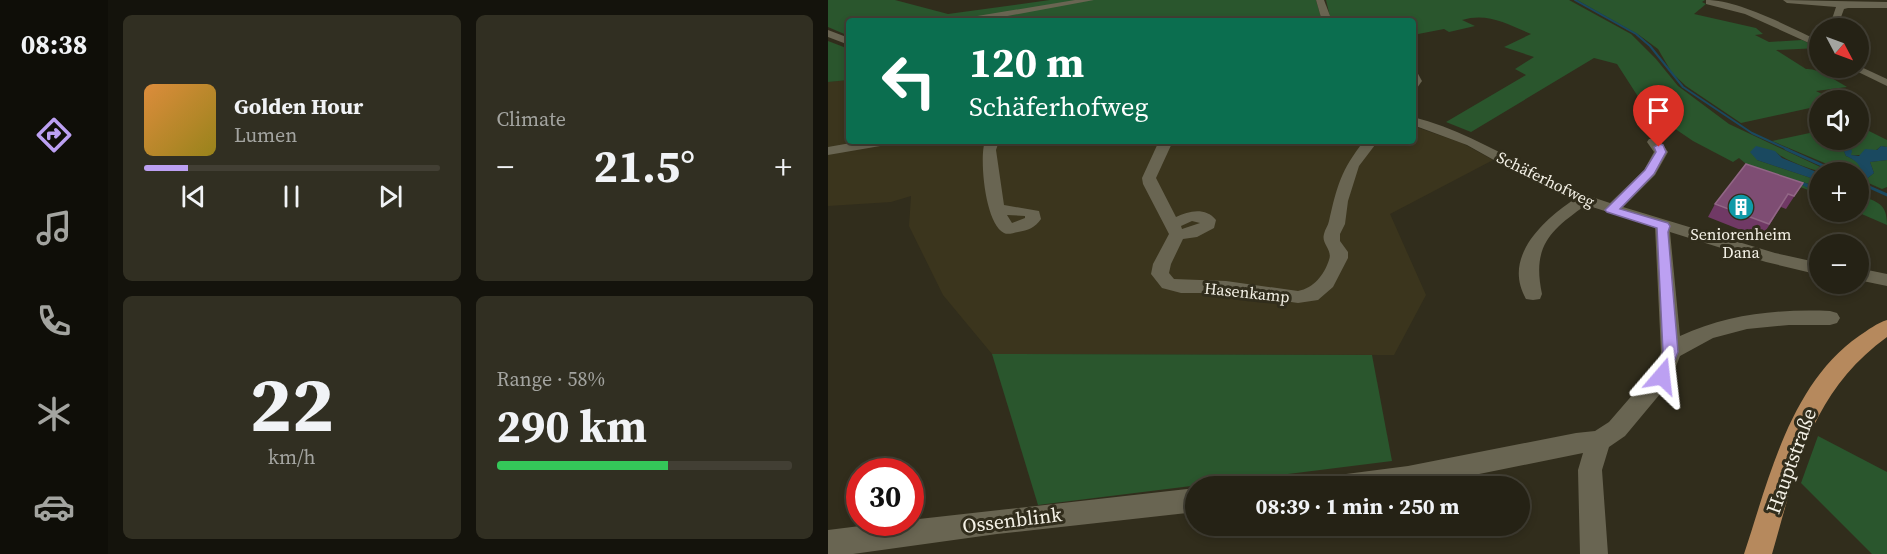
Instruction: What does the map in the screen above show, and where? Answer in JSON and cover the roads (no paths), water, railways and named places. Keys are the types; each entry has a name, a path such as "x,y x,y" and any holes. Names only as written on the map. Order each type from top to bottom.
{"main road":[{"name":"Hauptstraße","path":"1758,554 1789,459 1814,400 1830,375 1847,355 1887,327"}],"street":[{"path":"983,18 1090,0"},
{"path":"1320,0 1326,18"},
{"path":"1712,0 1708,2 1748,12 1809,40"},
{"path":"1787,0 1846,5 1863,3 1887,5"},
{"path":"1836,18 1840,8 1846,5"},
{"path":"828,33 846,40"},
{"path":"1869,75 1887,83"},
{"name":"Schäferhofweg","path":"1416,122 1472,142 1540,180 1583,200 1663,226 1809,266"},
{"path":"1611,210 1650,172 1661,152 1654,142"},
{"path":"828,151 869,144"},
{"path":"991,144 989,150 997,209"},
{"name":"Hasenkamp","path":"1165,144 1149,178 1152,190 1175,229 1160,274 1168,284 1181,287 1226,287 1298,297 1311,295 1327,283 1339,258 1332,234 1337,224 1340,201 1352,166 1369,144"},
{"path":"1533,294 1529,282 1530,257 1538,238 1552,222 1583,200"},
{"path":"1413,476 1576,443 1599,441 1617,429 1662,376 1671,352 1663,226"},
{"path":"1671,352 1696,336 1725,326 1777,320 1830,318"},
{"path":"1594,554 1590,470 1599,441"},
{"name":"Ossenblink","path":"828,544 997,521 1185,501"}],"water":[{"path":"1756,146 1775,151 1782,158 1809,169 1809,177 1757,160 1750,152"},
{"path":"1887,147 1887,160 1870,162 1874,173 1869,177 1869,162 1856,162 1846,156 1843,150 1851,150 1851,155 1859,156 1864,150"},
{"path":"1789,178 1809,184 1809,189"}],"waterway":[{"path":"1575,0 1636,34 1650,46 1683,87 1752,133 1789,150"},
{"path":"1786,149 1815,162"},
{"path":"1869,187 1887,195"}],"place":[{"name":"Seniorenheim Dana","path":"1741,207"}]}
